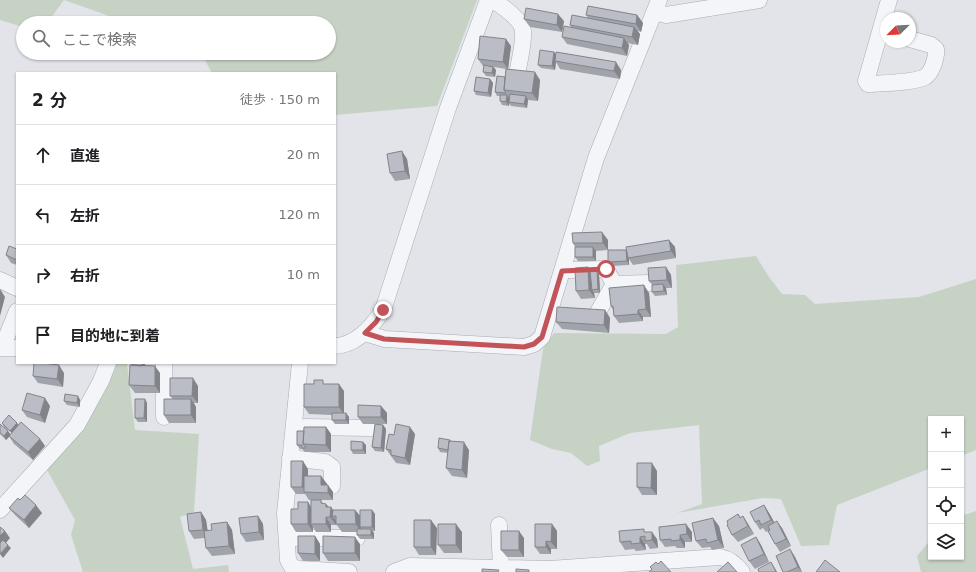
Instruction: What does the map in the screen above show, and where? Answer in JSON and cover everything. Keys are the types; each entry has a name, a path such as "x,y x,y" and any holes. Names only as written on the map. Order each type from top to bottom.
{"street":[{"path":"336,346 340,346 365,333 376,322 383,310 448,108 488,0"},
{"path":"493,0 504,7 518,21 523,30 518,69"},
{"path":"365,333 384,339 524,347 534,344 542,337 596,158 657,6 666,15 759,0"},
{"path":"887,12 889,0"},
{"path":"880,41 866,81 868,84 916,80 926,76 931,70 936,49 931,45 916,41"},
{"path":"562,271 606,269 614,284"},
{"path":"0,280 16,288"},
{"path":"614,284 649,283"},
{"path":"598,312 614,284"},
{"path":"6,348 16,314"},
{"path":"0,510 77,425 101,381 108,364"},
{"path":"164,364 164,416"},
{"path":"300,364 285,513 288,560 291,569 349,572"},
{"path":"293,427 371,428"},
{"path":"290,458 325,462 332,467 332,486"},
{"path":"499,525 500,568"},
{"path":"286,538 357,538"},
{"path":"394,572 410,569 500,568 550,571 710,565 726,558 735,563 742,572"}],"green space":[{"path":"0,0 64,0 52,16 16,16 16,25 0,20"},
{"path":"64,0 477,0 437,106 336,115 336,72 211,72 205,60 336,60 336,16 109,16"},
{"path":"756,256 782,294 805,295 815,304 919,297 976,279 976,450 964,455 964,416 928,416 928,469 837,505 829,545 801,546 781,499 763,498 677,513 702,504 699,425 630,433 599,446 600,461 587,466 571,453 552,449 530,440 543,349 554,333 666,334 678,327 676,265"},
{"path":"115,364 127,364 135,430 199,434 194,512 180,517 193,569 228,565 229,572 83,572 71,535 75,520 47,470 82,431"},
{"path":"976,511 976,572 921,572 917,556 928,543 928,560 964,560 964,515"}],"building":[{"path":"588,6 637,15 636,24 586,15"},
{"path":"526,8 558,14 557,25 524,19"},
{"path":"572,15 634,27 632,37 570,25"},
{"path":"564,26 624,38 622,48 562,37"},
{"path":"480,36 506,39 503,62 478,59"},
{"path":"540,50 554,52 552,66 538,65"},
{"path":"556,52 616,62 614,71 555,61"},
{"path":"484,65 493,67 492,73 483,72"},
{"path":"506,69 535,72 532,93 504,90"},
{"path":"497,76 505,77 504,90 506,93 495,92"},
{"path":"476,77 490,79 488,93 474,91"},
{"path":"510,94 526,96 524,104 509,102"},
{"path":"500,95 507,95 506,102 500,101"},
{"path":"402,151 405,171 390,173 387,154"},
{"path":"602,232 603,243 573,243 572,233"},
{"path":"669,240 671,251 628,258 626,247"},
{"path":"9,246 16,249 16,260 6,255"},
{"path":"575,247 593,247 593,257 575,257"},
{"path":"608,250 626,250 627,261 608,262"},
{"path":"588,267 589,290 576,291 575,268"},
{"path":"666,267 667,280 649,281 648,268"},
{"path":"590,271 597,271 598,289 592,290"},
{"path":"663,284 664,291 652,292 652,285"},
{"path":"644,285 646,309 638,310 638,314 614,316 609,288"},
{"path":"557,307 605,310 604,325 556,322"},
{"path":"34,364 59,365 57,379 33,376"},
{"path":"142,364 142,366 132,365"},
{"path":"130,365 155,366 155,386 129,385"},
{"path":"170,378 193,378 192,396 170,396"},
{"path":"314,380 323,380 323,384 339,384 339,407 304,407 304,384 314,384"},
{"path":"27,393 45,398 40,415 22,410"},
{"path":"65,394 78,396 77,403 64,401"},
{"path":"135,399 145,399 144,418 135,418"},
{"path":"164,399 191,399 191,415 164,415"},
{"path":"358,405 381,406 381,417 358,417"},
{"path":"332,413 346,413 346,420 332,420"},
{"path":"9,415 17,423 10,431 2,423"},
{"path":"21,422 40,439 28,452 9,436"},
{"path":"0,424 8,431 4,436 0,433"},
{"path":"375,424 383,425 381,448 372,447"},
{"path":"396,424 410,427 405,458 391,455 391,450 386,449 389,434 394,435"},
{"path":"304,427 326,427 326,445 303,444"},
{"path":"297,431 304,431 303,444 306,448 302,448 302,445 297,445"},
{"path":"439,438 450,440 448,450 438,448"},
{"path":"351,441 363,442 363,450 351,450"},
{"path":"449,441 464,442 462,470 446,468"},
{"path":"291,461 303,461 302,487 291,487"},
{"path":"637,463 652,463 651,488 637,487"},
{"path":"304,476 321,476 321,485 328,485 328,493 304,492"},
{"path":"25,495 36,505 24,520 9,508 18,498 20,500"},
{"path":"311,500 321,500 321,503 326,504 326,507 331,507 330,517 326,517 326,524 311,524"},
{"path":"298,502 308,502 308,524 291,524 291,509 298,509"},
{"path":"764,505 771,520 761,525 759,520 755,522 750,512"},
{"path":"333,510 355,510 356,524 336,524 336,516 332,516"},
{"path":"360,510 372,510 372,527 360,527"},
{"path":"201,512 203,530 189,531 187,514"},
{"path":"738,514 740,518 743,516 748,526 732,535 727,525 727,521"},
{"path":"258,516 259,532 241,534 239,518"},
{"path":"713,518 718,540 707,543 706,539 696,541 692,523"},
{"path":"414,520 431,520 431,547 414,547"},
{"path":"777,521 786,539 775,544 768,531 770,530 768,526"},
{"path":"227,522 229,546 206,548 204,531 212,530 211,524"},
{"path":"438,524 456,524 456,545 438,545"},
{"path":"535,524 552,524 551,542 546,541 546,547 535,547"},
{"path":"686,524 687,534 680,535 680,540 660,540 659,527"},
{"path":"0,527 5,531 0,536"},
{"path":"357,529 371,529 371,535 357,535"},
{"path":"644,529 644,532 652,532 652,540 645,541 645,536 640,537 640,543 631,544 631,541 620,542 619,531"},
{"path":"501,531 519,531 519,550 501,550"},
{"path":"298,536 315,536 315,554 298,553"},
{"path":"323,536 355,537 355,553 323,553"},
{"path":"756,537 764,554 749,561 741,545"},
{"path":"3,540 8,545 0,554 0,543"},
{"path":"790,549 798,567 787,572 783,572 776,556"},
{"path":"825,560 840,572 816,572"},
{"path":"661,561 671,572 649,572 652,569 650,567 656,562 658,564"},
{"path":"728,562 737,572 717,572"},
{"path":"771,562 776,572 759,572 758,569"},
{"path":"482,569 499,570 498,572 482,572"},
{"path":"516,569 529,570 529,572 516,572"}],"route":[{"path":"383,310 376,322 365,333 384,339 524,347 534,344 542,337 562,271 606,269"}]}
